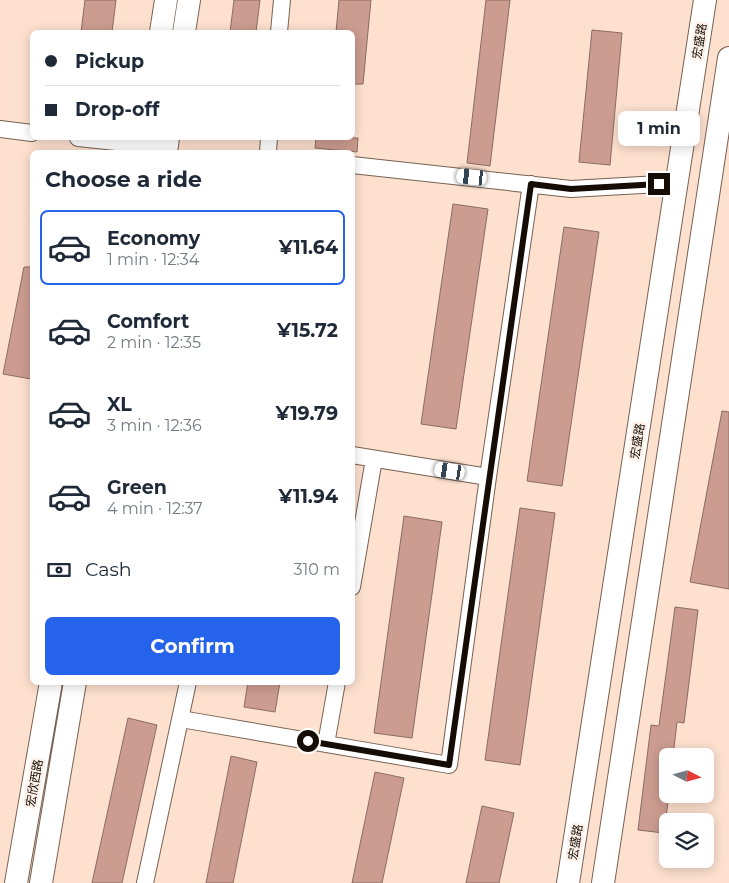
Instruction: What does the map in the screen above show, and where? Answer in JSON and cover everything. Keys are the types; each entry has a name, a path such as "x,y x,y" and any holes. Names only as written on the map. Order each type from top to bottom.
{"street":[{"path":"161,30 166,0"},
{"path":"184,30 189,0"},
{"path":"279,30 282,0"},
{"name":"宏盛路","path":"568,883 706,0"},
{"path":"603,883 729,58"},
{"path":"0,129 30,133"},
{"path":"97,140 145,145"},
{"path":"355,164 571,189 677,184"},
{"path":"181,719 449,765 488,477 531,184"},
{"path":"355,456 488,477"},
{"path":"355,570 374,459"},
{"name":"宏欣西路","path":"16,883 51,685"},
{"name":"宏欣西路","path":"41,883 74,685"},
{"path":"145,883 187,685"},
{"path":"326,744 336,685"}],"building":[{"path":"85,0 116,0 112,30 81,30"},
{"path":"234,0 260,0 256,30 230,30"},
{"path":"339,0 371,0 363,84 355,84 355,30 336,30"},
{"path":"486,0 510,0 490,166 467,163"},
{"path":"592,30 622,33 610,165 579,162"},
{"path":"355,138 358,138 357,152 355,150 315,148 316,140 355,140"},
{"path":"453,204 488,209 456,429 421,424"},
{"path":"564,227 599,232 562,486 527,481"},
{"path":"24,267 30,267 30,379 3,374"},
{"path":"722,411 729,412 729,589 690,582"},
{"path":"520,508 555,513 520,765 485,760"},
{"path":"404,516 442,522 412,738 374,733"},
{"path":"675,607 698,610 684,723 677,722 674,748 659,748 659,803 668,803 667,813 659,813 659,832 638,830 651,725 659,726"},
{"path":"248,685 280,685 275,712 244,707"},
{"path":"128,718 157,725 122,883 92,883"},
{"path":"231,756 257,762 233,883 206,883"},
{"path":"375,772 404,778 382,883 352,883"},
{"path":"482,806 514,813 499,883 466,883"}],"route":[{"path":"308,741 449,765 488,477 531,184 571,189 659,184"}]}
